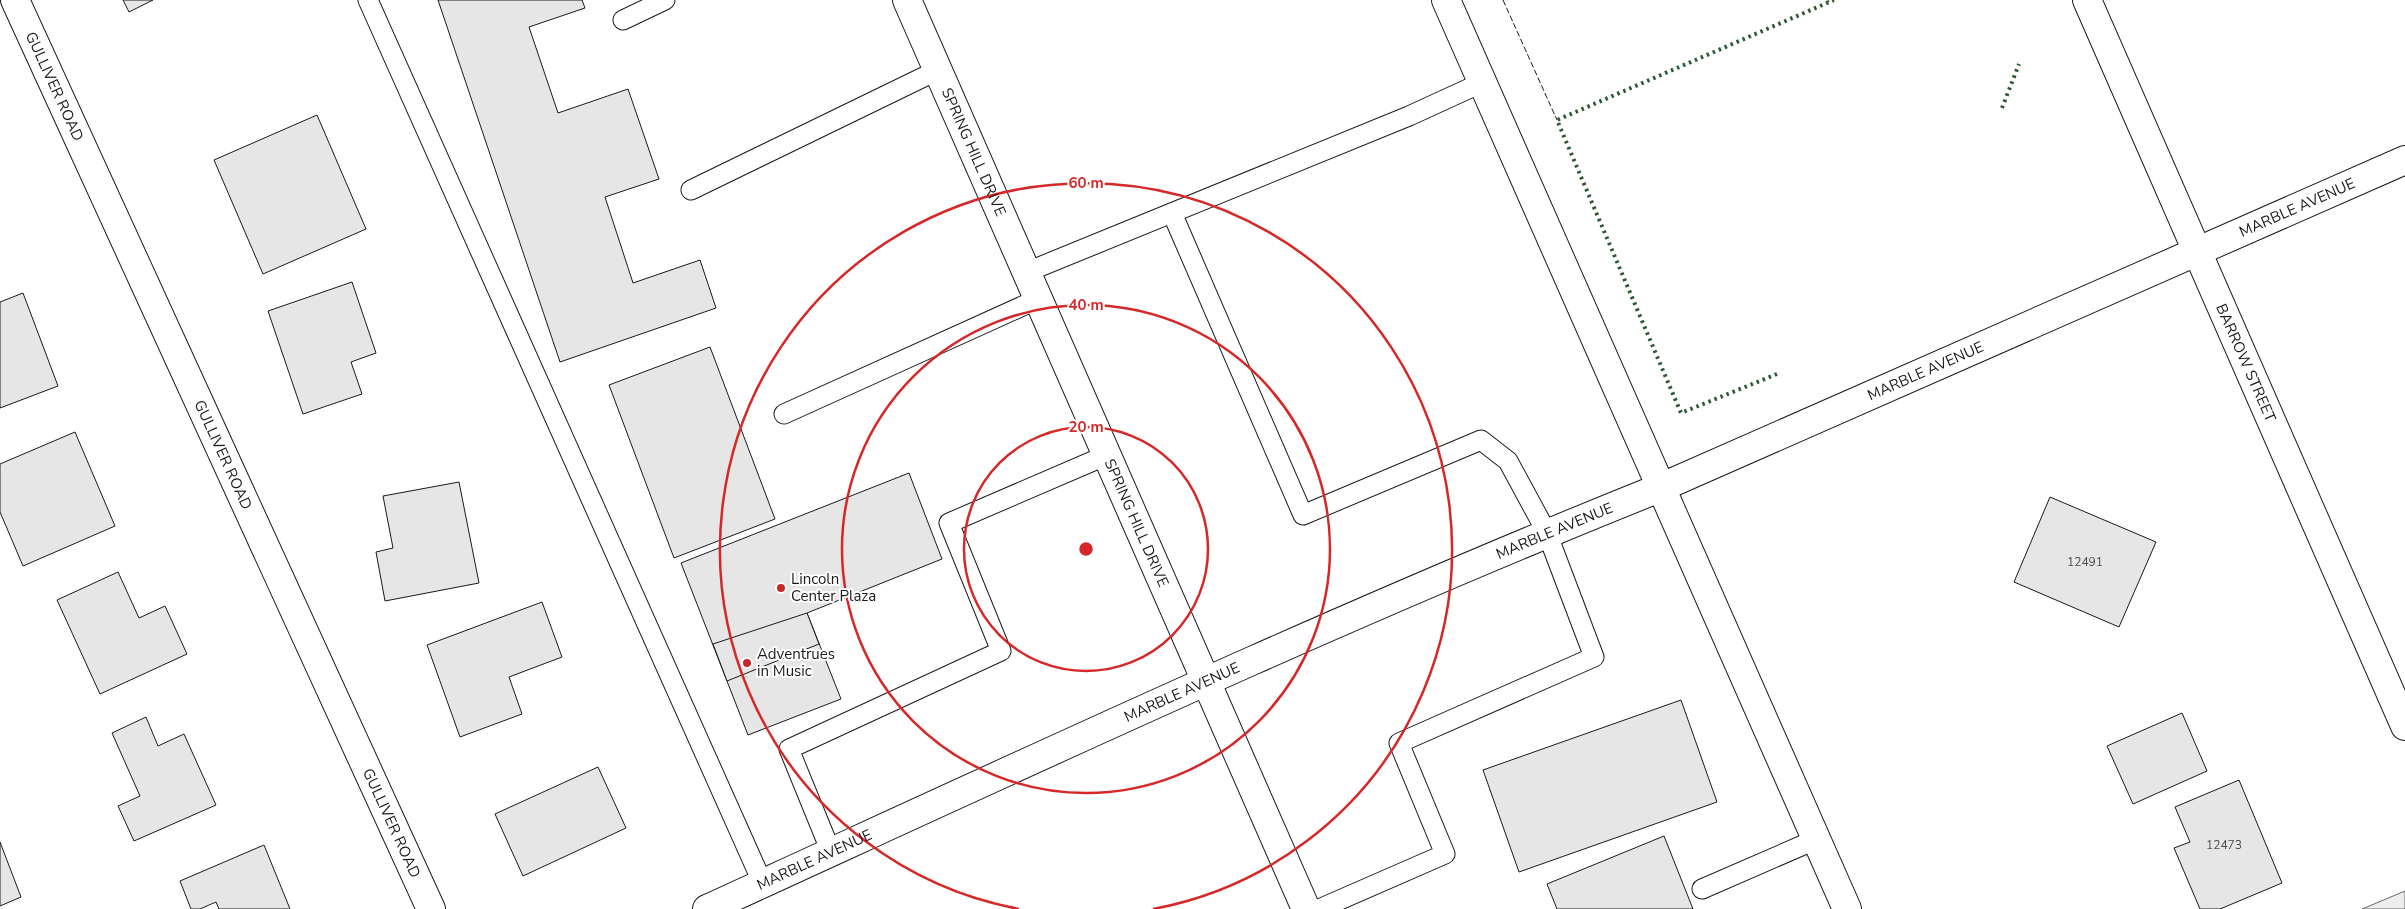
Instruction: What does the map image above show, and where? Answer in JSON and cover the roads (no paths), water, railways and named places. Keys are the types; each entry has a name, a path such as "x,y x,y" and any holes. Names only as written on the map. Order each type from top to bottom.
{"street":[{"name":"GULLIVER ROAD","path":"15,0 431,909"},
{"name":"SPRING HILL DRIVE","path":"907,0 1306,909"},
{"path":"1446,0 1847,909"},
{"name":"BARROW STREET","path":"2087,0 2405,726"},
{"name":"MARBLE AVENUE","path":"707,909 1206,681 1547,533 1662,487 2405,160"}],"lane":[{"path":"368,0 763,884"},
{"path":"623,20 665,0"},
{"path":"691,190 938,70"},
{"path":"1027,272 1409,116 1481,83"},
{"path":"1172,213 1303,515 1481,440 1508,460 1547,533 1594,657 1399,742 1446,854 1319,909"},
{"path":"784,414 1038,300"},
{"path":"830,852 789,749 1001,651 949,523 1107,455"},
{"path":"1702,889 1817,839"}],"place":[{"name":"Lincoln Center Plaza","path":"781,588"},
{"name":"Adventrues in Music","path":"747,663"}]}
